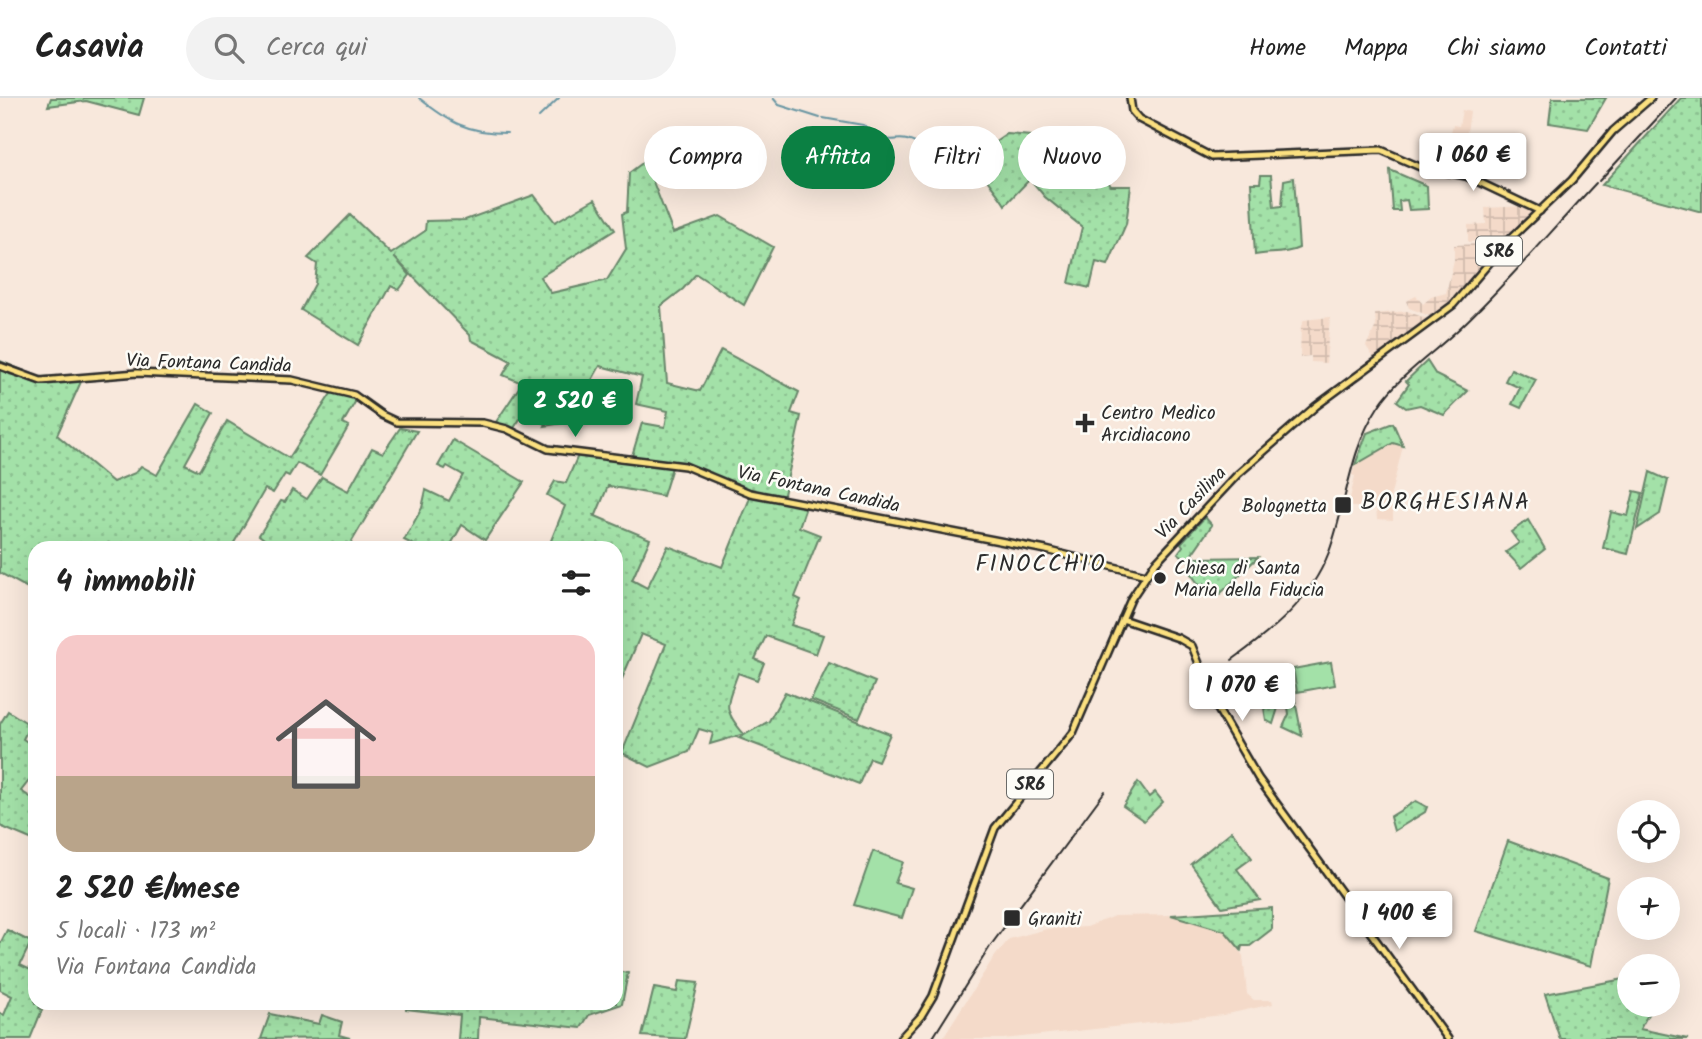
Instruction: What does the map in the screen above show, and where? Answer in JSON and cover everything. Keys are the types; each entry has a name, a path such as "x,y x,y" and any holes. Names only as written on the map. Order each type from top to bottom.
{"main road":[{"path":"1130,98 1133,113 1139,120 1209,156 1378,149 1420,167 1466,176 1537,210 1546,205 1574,178 1613,131 1651,98"},
{"name":"Via Casilina","path":"900,1039 921,1016 933,996 994,830 1009,808 1072,734 1122,619 1146,575 1169,546 1244,469 1314,408 1447,310 1537,210"},
{"name":"Via Fontana Candida","path":"0,366 30,379 45,381 131,373 292,380 354,395 380,414 397,422 464,421 494,425 548,449 685,466 749,492 1044,550 1146,575"},
{"path":"1122,619 1178,638 1192,646 1216,706 1259,780 1448,1039"}],"shaded area":[{"path":"1462,110 1470,112 1463,159 1451,155 1452,146 1447,145 1453,125 1459,126"},
{"path":"1526,206 1532,213 1504,240 1468,242 1468,225 1486,224 1485,208"},
{"path":"1503,243 1451,304 1435,318 1409,308 1406,301 1416,296 1423,304 1431,297 1446,293 1454,260 1454,245"},
{"path":"1407,311 1430,320 1376,361 1366,346 1376,326 1375,314"},
{"path":"1330,317 1326,363 1311,362 1311,356 1300,357 1301,326 1304,320"},
{"path":"1393,443 1403,446 1388,506 1393,507 1393,520 1377,519 1376,507 1350,507 1355,476 1352,475 1355,465 1363,458"},
{"path":"1171,915 1217,928 1230,935 1243,956 1247,994 1254,1000 1272,1000 1273,1004 1223,1015 1003,1039 942,1039 992,960 1009,939 1047,929 1087,927 1114,916"}],"green space":[{"path":"51,98 144,98 139,115 86,101 48,106"},
{"path":"1552,98 1606,98 1588,129 1549,123"},
{"path":"1681,98 1702,98 1702,212 1602,185"},
{"path":"1018,135 1018,189 1020,189 1005,205 994,189 1004,189 1004,136"},
{"path":"644,162 644,189 656,189 673,233 720,216 773,247 744,305 696,274 683,289 661,306 667,383 700,391 721,350 799,392 791,413 801,416 783,499 807,504 799,527 820,535 795,597 801,600 791,625 823,635 816,654 766,636 755,659 764,663 757,680 738,673 729,699 732,718 744,734 710,744 713,733 699,729 689,752 650,767 623,754 623,751 666,644 641,634 623,676 623,541 551,541 565,506 547,495 555,481 566,483 579,453 631,459 642,423 665,427 668,411 636,404 642,377 600,366 568,422 545,426 546,424 535,418 550,395 539,390 512,431 494,425 522,383 503,375 511,361 471,340 470,335 394,257 410,275 399,290 391,286 358,345 301,310 315,284 317,264 308,258 350,215 391,254 425,231 426,221 465,220 534,195 555,222 595,199 615,230 540,277 551,293 607,280 626,249 622,214 627,212 629,173","holes":["673,464 752,493 722,567 668,546 647,588 632,580 650,539 593,515 596,515 608,486 663,496"]},
{"path":"1390,170 1427,186 1428,209 1409,210 1407,200 1399,201 1400,211 1393,211"},
{"path":"1261,175 1271,175 1274,207 1282,206 1284,180 1294,178 1299,248 1255,255 1251,183 1260,183"},
{"path":"1126,186 1131,186 1126,224 1108,265 1096,262 1090,288 1069,283 1082,227 1038,189 1126,189"},
{"path":"0,361 39,377 84,375 57,435 113,482 135,473 141,466 157,475 198,404 213,413 185,464 199,471 227,421 289,458 334,389 358,397 343,423 349,426 320,475 297,463 289,476 285,474 273,493 265,489 235,541 28,541 28,588 0,573"},
{"path":"1427,361 1436,375 1468,391 1444,415 1420,405 1406,408 1397,401 1409,384 1406,381"},
{"path":"1511,369 1536,380 1521,408 1512,404 1520,388 1505,381"},
{"path":"1393,423 1403,446 1393,443 1355,465 1367,433"},
{"path":"400,428 417,431 352,541 263,541 259,535 281,501 285,502 292,490 307,499 322,477 348,491 372,448 383,453"},
{"path":"453,440 524,482 485,540 462,525 453,541 404,540 422,508 426,490 449,501 463,475 447,466 445,469 438,466"},
{"path":"1650,472 1668,480 1660,514 1637,529"},
{"path":"1634,491 1643,493 1628,554 1603,548 1611,512 1628,516"},
{"path":"1205,517 1212,525 1192,554 1196,558 1258,557 1220,594 1204,583 1200,586 1188,570 1192,563 1178,553 1183,546 1181,543"},
{"path":"1528,520 1545,549 1521,568 1506,552 1519,543 1511,532"},
{"path":"1331,662 1335,685 1297,692 1293,669"},
{"path":"829,663 875,682 859,719 811,700"},
{"path":"1289,669 1302,736 1283,727 1289,714 1288,707 1278,708 1273,724 1266,720 1264,708 1278,705 1272,672"},
{"path":"785,692 890,734 878,761 870,758 859,784 739,738 769,721"},
{"path":"8,711 28,724 23,739 28,742 28,782 21,791 28,796 28,838 0,826 0,724"},
{"path":"1138,782 1149,797 1155,792 1163,802 1144,821 1123,806"},
{"path":"1416,801 1427,807 1425,812 1394,831 1390,817"},
{"path":"1232,831 1252,858 1237,869 1260,900 1222,907 1191,864"},
{"path":"1508,841 1608,878 1591,966 1476,931"},
{"path":"873,851 903,862 895,883 912,888 902,918 854,905"},
{"path":"1272,908 1272,929 1250,946 1242,946 1241,950 1225,931 1171,915"},
{"path":"7,930 28,940 28,948 20,965 28,969 28,1010 42,1010 30,1039 0,1039 0,1013 4,1015 12,996 0,990 0,944"},
{"path":"623,972 628,973 623,999"},
{"path":"1617,980 1617,1017 1646,1017 1640,1029 1688,1039 1560,1039 1545,994"},
{"path":"679,981 698,983 685,1039 642,1036 654,988 677,992"},
{"path":"415,1010 604,1010 589,1015 581,1028 479,1017 478,1039 458,1039 460,1015"},
{"path":"270,1014 319,1024 322,1015 342,1022 339,1035 350,1038 261,1039"}],"waterway":[{"path":"419,98 440,114 469,128 507,133"},
{"path":"539,117 559,98"},
{"path":"773,98 779,105 820,118"},
{"path":"823,118 864,126"},
{"path":"895,139 909,141"}],"railway":[{"path":"1599,181 1676,98"},
{"path":"1232,660 1276,626 1312,585 1329,552 1361,441 1368,424 1387,395 1479,309 1596,183"},
{"path":"932,1039 991,945 1105,791"}],"place":[{"name":"Centro Medico Arcidiacono","path":"1085,423"},
{"name":"Bolognetta","path":"1343,505"},
{"name":"Chiesa di Santa Maria della Fiducia","path":"1160,578"},
{"name":"Graniti","path":"1012,918"}],"district":[{"name":"BORGHESIANA","path":"1446,501"},
{"name":"FINOCCHIO","path":"1041,563"}]}
